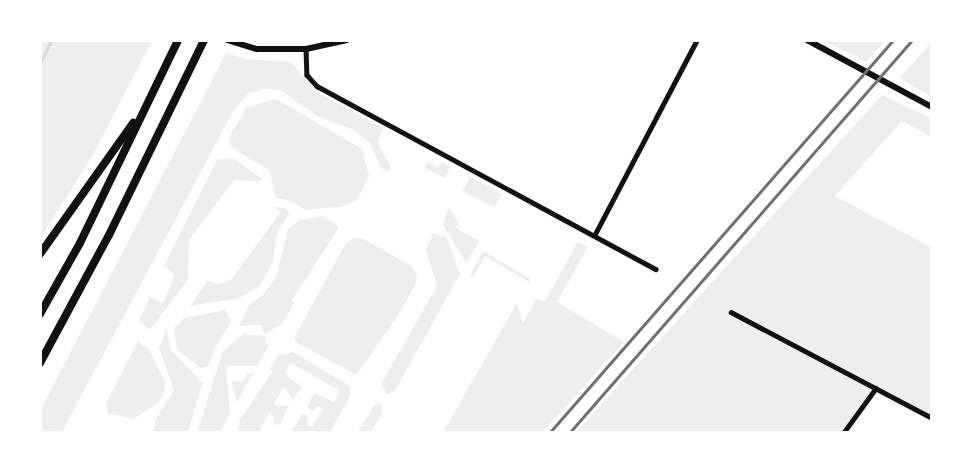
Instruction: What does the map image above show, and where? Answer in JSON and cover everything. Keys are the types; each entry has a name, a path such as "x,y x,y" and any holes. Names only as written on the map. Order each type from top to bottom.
{"highway":[{"path":"40,315 178,40"},
{"path":"40,363 109,235 202,44"},
{"path":"40,254 113,154 157,84"}],"street":[{"path":"227,40 257,49 306,50 347,40"},
{"path":"595,234 697,40"},
{"path":"807,40 932,107"},
{"path":"306,50 307,75 318,86 656,268"},
{"path":"731,312 932,418"},
{"path":"844,432 876,388"}],"shaded area":[{"path":"40,41 152,41 93,155 41,237"},
{"path":"825,41 885,41 866,62"},
{"path":"931,42 931,97 900,78"},
{"path":"226,53 247,59 291,62 314,90 384,129 377,142 391,166 388,172 381,168 370,143 354,130 319,117 280,90 263,89 248,94 235,108 62,432 41,432 41,409"},
{"path":"882,95 931,118 931,137 902,121 835,196 931,247 931,418 876,388 844,432 576,432"},
{"path":"276,99 362,149 369,176 357,200 340,207 305,210 291,201 276,198 269,170 232,148 229,137 247,107"},
{"path":"232,158 263,179 258,182 234,180 189,240 188,280 150,330 139,321 150,297 162,303 164,300 175,275 164,266 169,255 217,160"},
{"path":"443,161 450,168 444,178 425,168 428,162 438,167"},
{"path":"470,177 502,194 494,208 462,191"},
{"path":"275,207 285,208 290,213 278,230 272,265 260,285 240,298 190,306 208,280 217,284 231,280 280,213"},
{"path":"448,207 459,223 456,228 480,241 466,263 443,225"},
{"path":"323,216 338,226 337,231 292,300 294,303 283,323 265,334 261,325 239,326 249,305 263,295 276,277 288,229 300,220"},
{"path":"433,233 446,237 460,274 395,391 387,395 381,384 437,286 426,250"},
{"path":"354,238 364,239 411,266 417,274 416,283 397,317 356,375 297,343 294,338 346,243"},
{"path":"578,242 588,247 557,302 624,342 543,432 443,432 517,303 523,323 536,299 545,301"},
{"path":"483,251 531,279 529,282 485,256 473,277 470,276"},
{"path":"225,310 232,322 216,345 208,367 200,368 177,349 174,328 184,318"},
{"path":"167,328 170,349 203,383 188,432 153,432 156,419 174,390 159,348"},
{"path":"243,334 265,336 268,347 257,366 226,366 230,413 220,432 197,432 223,351"},
{"path":"138,341 150,351 165,382 164,393 158,403 133,419 108,413 106,403"},
{"path":"293,352 350,386 350,397 330,432 291,432 302,414 308,416 307,425 312,427 323,409 318,406 313,411 307,408 314,393 334,402 340,391 291,363 285,374 302,387 293,400 284,387 273,405 289,406 280,425 273,423 274,416 269,413 259,432 238,432 239,421 273,371 270,369 278,355"},
{"path":"254,372 237,402 231,381 243,382 247,374"},
{"path":"381,404 383,412 371,432 358,432 374,405"}],"waterway":[{"path":"40,63 51,40"}],"railway":[{"path":"550,432 893,40"},
{"path":"570,432 912,40"}]}
